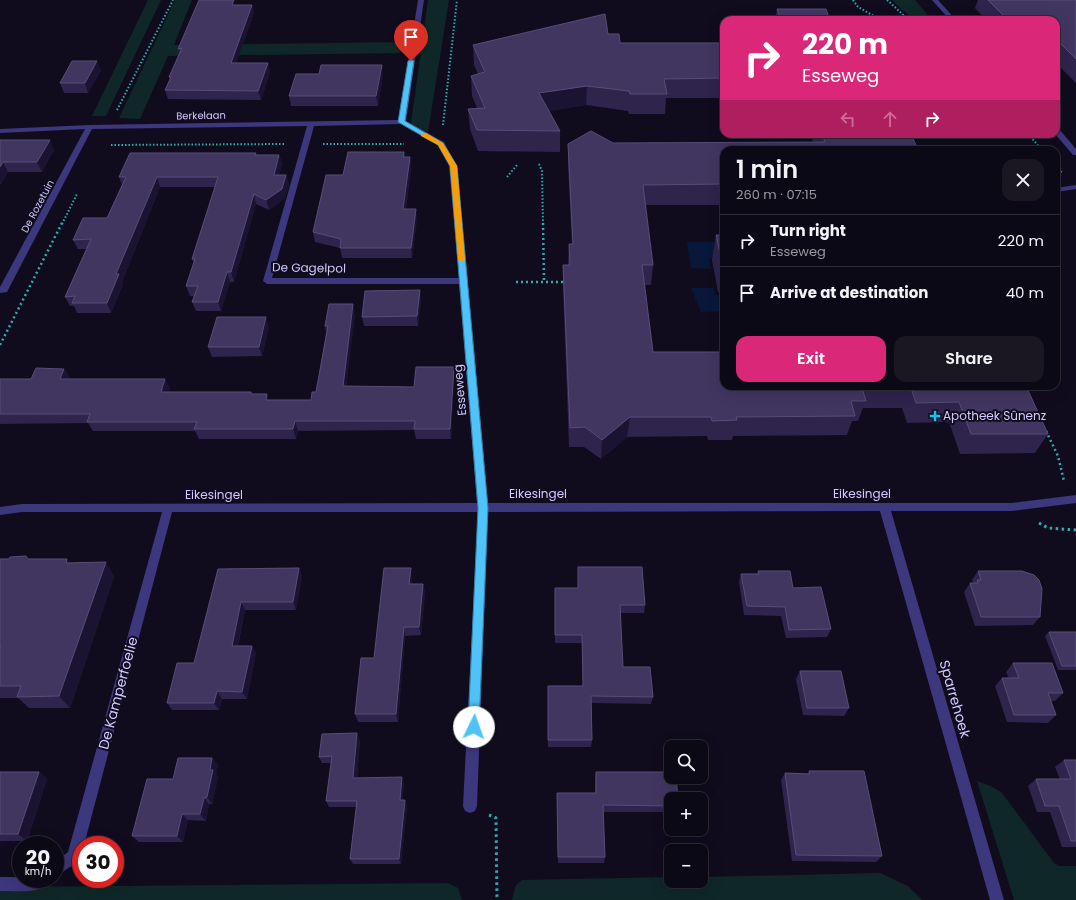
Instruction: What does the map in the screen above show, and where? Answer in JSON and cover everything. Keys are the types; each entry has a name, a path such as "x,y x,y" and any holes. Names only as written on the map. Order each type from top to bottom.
{"street":[{"path":"402,122 421,0"},
{"path":"935,0 949,16"},
{"name":"Berkelaan","path":"0,131 90,127 402,122"},
{"name":"Esseweg","path":"402,122 440,144 453,166 483,508 470,806"},
{"name":"De Gagelpol","path":"311,124 266,281 464,281"},
{"name":"De Rozetuin","path":"0,290 4,290 90,127"},
{"path":"1060,136 1076,153"},
{"path":"1060,190 1076,188"},
{"name":"Eikesingel","path":"0,511 22,508 1011,507 1076,499"},
{"name":"Sparrehoek","path":"884,507 997,900"},
{"name":"De Kamperfoelie","path":"64,863 74,856 168,508"},
{"path":"0,884 12,884"}],"path":[{"path":"81,145 440,144 457,0"},
{"path":"853,0 858,7 874,16"},
{"path":"887,0 904,16"},
{"path":"1032,138 1038,146"},
{"path":"539,164 542,172 544,282"},
{"path":"507,177 517,165"},
{"path":"516,282 566,282"},
{"path":"1045,428 1058,456 1064,482"},
{"path":"470,806 496,818 497,900"}],"green space":[{"path":"148,0 161,0 106,116 92,116"},
{"path":"175,0 192,0 174,45 404,42 400,53 168,56 140,119 119,118"},
{"path":"428,0 449,0 428,132 413,126 411,123"},
{"path":"892,0 915,0 929,16 911,16"},
{"path":"977,781 993,787 1002,793 1054,863 1059,866 1076,866 1076,900 1014,900"},
{"path":"880,873 908,886 922,900 512,900 516,885 522,880 664,877 664,888 708,888 708,877"},
{"path":"448,883 458,888 462,900 0,900 0,887 64,888 64,886 72,886 72,888 124,888 124,886"}],"water":[{"path":"687,242 720,242 720,258 709,258 711,269 691,268"},
{"path":"691,288 714,288 715,295 720,295 720,311 701,312"}],"building":[{"path":"199,0 234,0 232,5 252,5 231,63 268,63 258,91 165,90 182,48 178,49"},
{"path":"988,0 1076,0 1076,59 1060,43 1060,16 1004,16"},
{"path":"777,9 826,9 829,16 780,16"},
{"path":"605,14 608,34 619,34 620,43 720,43 720,78 664,79 667,94 630,94 629,91 587,86 539,93 560,131 477,130 468,109 485,108 471,76 485,72 473,45"},
{"path":"72,61 97,61 85,83 60,83"},
{"path":"321,65 382,65 376,96 289,96 296,74 319,74"},
{"path":"591,131 613,143 825,142 824,138 913,138 916,146 720,146 720,184 643,185 653,265 642,265 653,352 720,352 720,390 863,390 866,401 851,401 855,416 736,417 737,420 712,421 711,417 630,417 602,440 585,427 570,428 563,265 570,265 569,244 573,244 568,144"},
{"path":"0,140 50,140 37,162 3,162 0,167"},
{"path":"348,152 404,152 403,157 410,157 403,209 416,209 411,248 340,248 341,239 313,232 326,175 343,175"},
{"path":"130,153 256,153 255,155 279,155 274,175 286,175 282,189 266,200 254,194 231,272 227,272 218,302 192,302 198,286 186,286 195,259 192,259 218,177 157,177 116,274 119,274 107,303 72,303 75,296 65,297 91,239 73,240 83,218 107,218 126,177 119,177"},
{"path":"716,235 720,235 720,253"},
{"path":"420,290 417,316 362,317 365,291"},
{"path":"329,304 353,304 343,386 414,387 416,367 454,367 450,429 414,429 415,421 295,421 293,429 194,429 197,422 87,422 90,414 0,414 0,379 31,379 36,368 64,369 60,379 165,379 161,392 251,392 251,394 267,394 266,400 311,400 312,392 316,392 328,326 325,326"},
{"path":"217,317 266,317 259,347 208,347"},
{"path":"912,390 1028,390 1048,434 971,434 959,402 916,403"},
{"path":"26,556 28,559 67,559 66,563 106,562 59,696 17,697 21,686 0,686 0,559"},
{"path":"578,567 642,567 645,605 620,605 623,667 650,667 653,697 591,696 592,740 548,740 548,686 583,686 582,635 555,635 555,588 578,588"},
{"path":"299,568 293,602 241,602 232,646 252,646 242,692 217,691 214,703 167,703 177,663 194,663 218,569"},
{"path":"384,568 411,568 409,584 423,584 419,627 404,627 396,714 355,714 361,658 374,658"},
{"path":"758,571 790,571 793,588 821,587 831,629 789,630 785,607 747,606 741,574 759,574"},
{"path":"978,571 1022,571 1034,575 1039,580 1042,589 1040,617 981,617 970,583 978,583 977,580 981,580"},
{"path":"1049,632 1076,632 1076,666 1062,666"},
{"path":"1013,663 1052,663 1063,693 1048,693 1056,715 1014,715 1002,678 1019,678"},
{"path":"800,671 841,671 849,708 807,708"},
{"path":"357,733 353,778 402,777 400,800 405,800 399,859 350,859 357,801 326,801 332,756 319,757 322,734"},
{"path":"178,758 212,758 210,770 213,770 207,797 204,798 200,814 182,814 177,836 132,836 147,779 173,779"},
{"path":"1064,760 1076,760 1076,841 1071,841 1059,806 1045,806 1036,779 1071,779"},
{"path":"809,771 864,771 882,856 796,855 785,773 810,774"},
{"path":"0,772 39,772 18,834 0,834"},
{"path":"596,772 664,772 664,784 677,784 677,792 664,792 664,806 603,805 605,857 558,857 557,793 596,793"}],"slow traffic":[{"path":"423,134 440,144 453,166 462,259"}],"place":[{"name":"Apotheek Sûnenz","path":"935,416"}],"route":[{"path":"411,61 402,122 440,144 453,166 464,281 483,508 474,727"}]}
